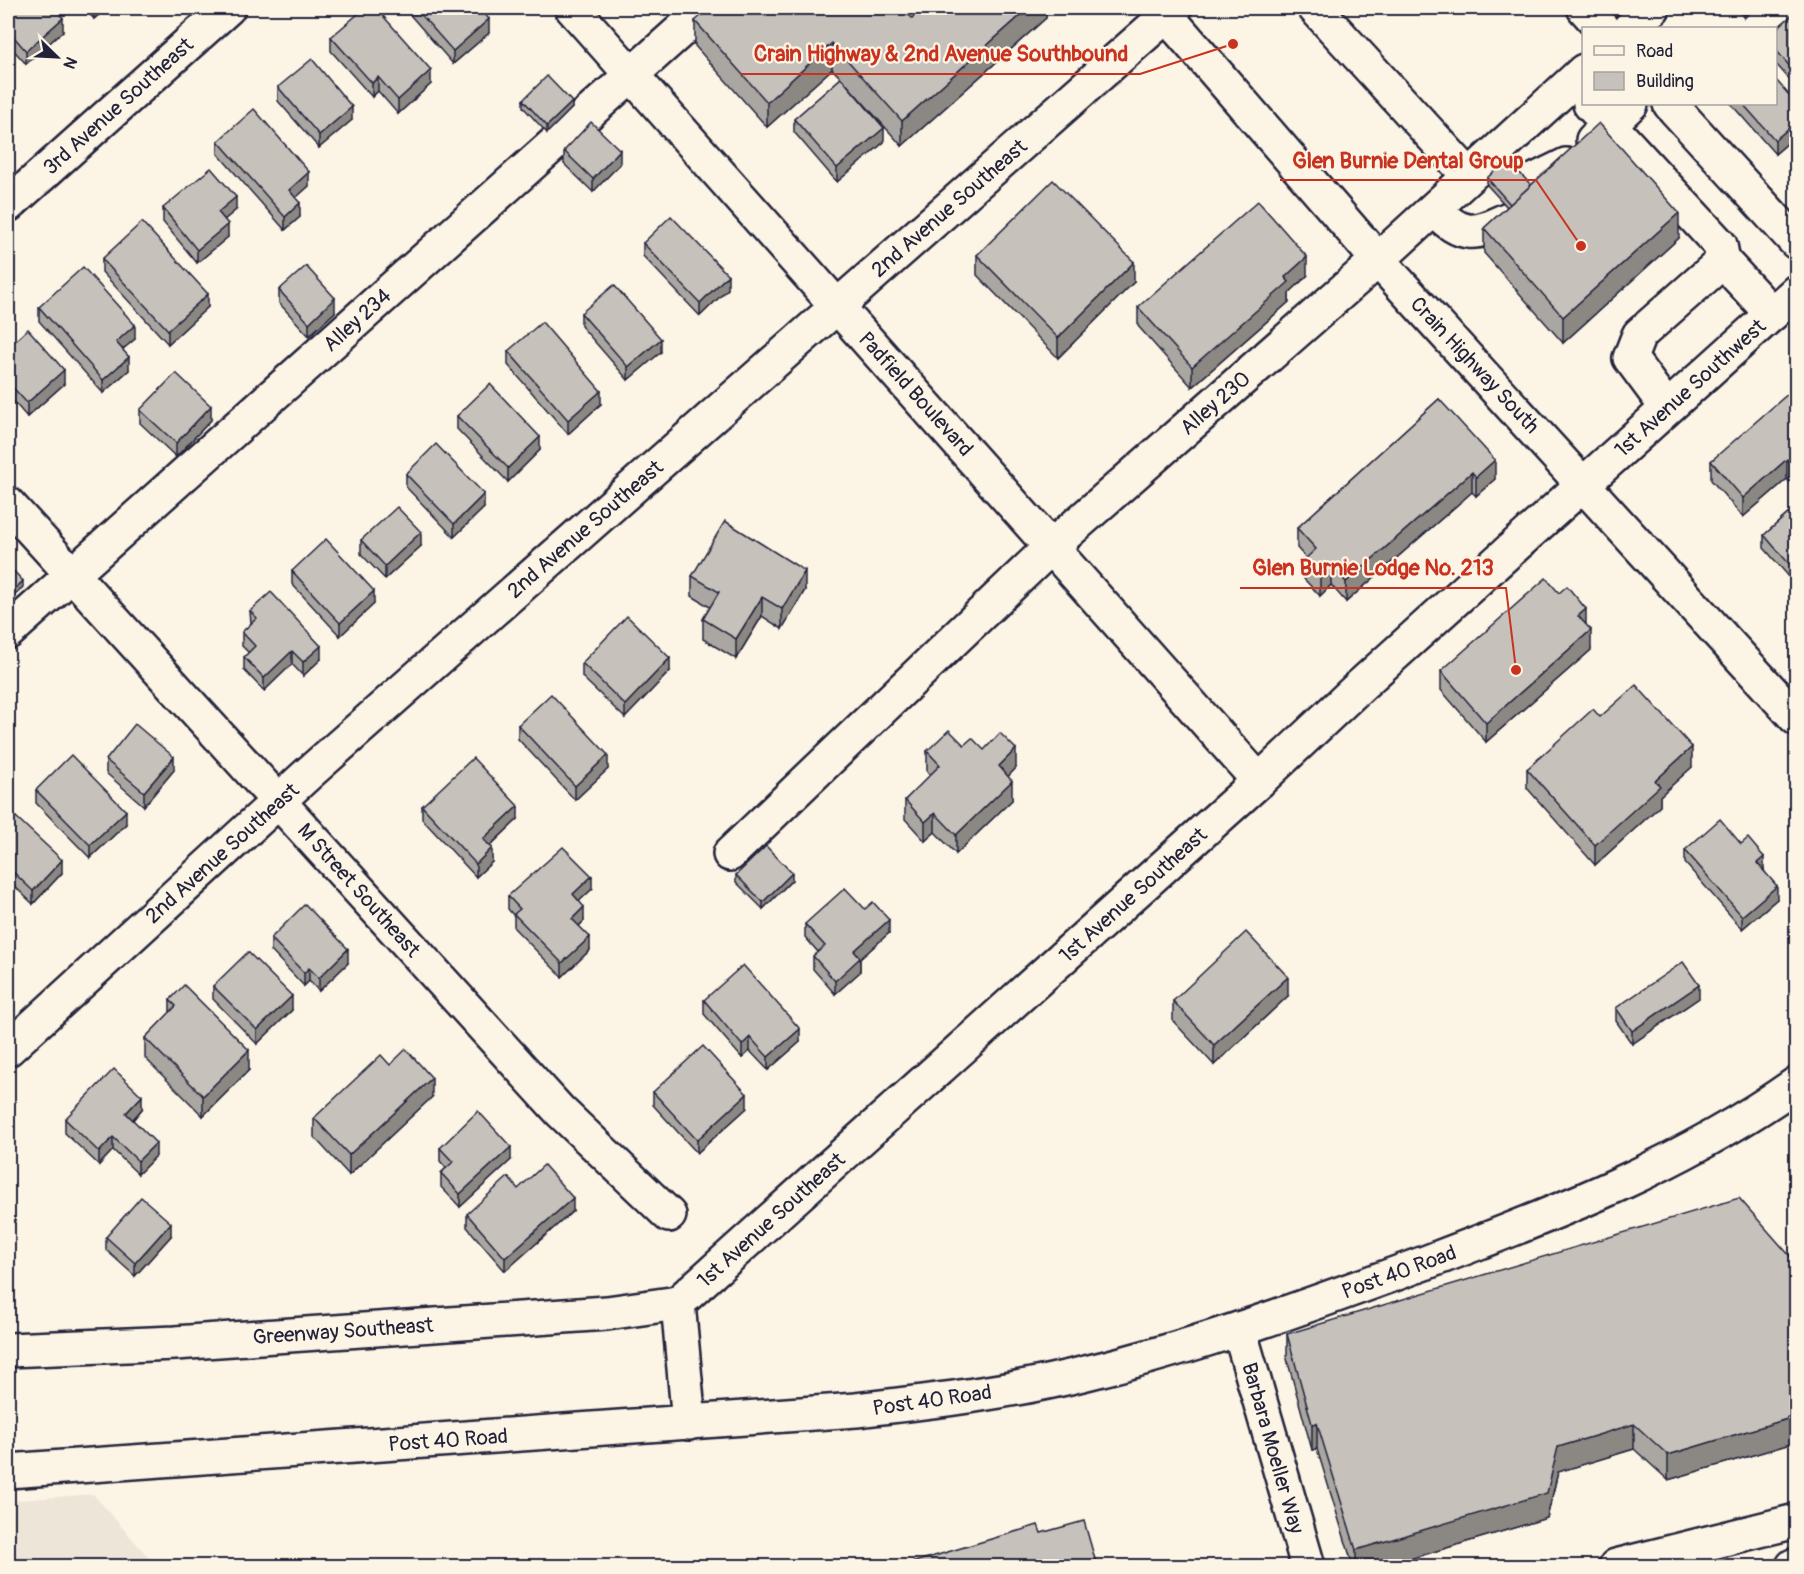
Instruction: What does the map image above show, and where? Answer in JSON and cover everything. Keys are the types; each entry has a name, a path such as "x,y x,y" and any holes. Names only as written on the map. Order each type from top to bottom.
{"street":[{"name":"3rd Avenue Southeast","path":"8,205 228,8"},
{"name":"Padfield Boulevard","path":"572,8 1259,781"},
{"name":"Alley 234","path":"8,632 706,8"},
{"path":"1315,8 1469,176"},
{"path":"1584,8 1601,27"},
{"path":"1631,27 1653,8"},
{"name":"Crain Highway South","path":"1167,10 1378,260 1797,718"},
{"name":"2nd Avenue Southeast","path":"8,1049 278,801 1167,10"},
{"name":"Alley 230","path":"730,854 1051,547 1378,260 1469,176 1582,105"},
{"path":"1434,209 1450,225 1466,232 1484,230 1566,165 1592,105"},
{"path":"1602,105 1720,245 1723,261 1772,314"},
{"path":"1671,105 1797,242"},
{"path":"1667,408 1630,358 1632,346 1639,335 1723,261"},
{"name":"1st Avenue Southwest","path":"1584,483 1797,292"},
{"name":"1st Avenue Southeast","path":"678,1303 1259,781 1360,684 1584,483"},
{"name":"M Street Southeast","path":"8,504 560,1111 669,1215"},
{"name":"Post 40 Road","path":"8,1471 689,1424 856,1410 972,1397 1087,1373 1239,1329 1556,1214 1671,1159 1761,1109 1797,1084"},
{"path":"678,1303 689,1424"},
{"name":"Greenway Southeast","path":"8,1350 176,1342 595,1314 678,1303"},
{"name":"Barbara Moeller Way","path":"1239,1329 1308,1566"},
{"path":"1616,1566 1797,1521"}],"shaded area":[{"path":"93,1494 156,1566 8,1566 8,1501"}],"building":[{"path":"8,8 54,8 63,18 26,51 8,30"},
{"path":"365,8 376,8 431,70 398,100 378,77 372,83 331,37"},
{"path":"415,8 479,8 489,19 453,51"},
{"path":"710,8 902,8 912,18 923,8 1029,8 902,121 832,43 767,102 695,21"},
{"path":"1797,11 1797,75 1777,51 1777,28"},
{"path":"312,59 352,107 319,135 278,87"},
{"path":"547,76 572,102 547,126 523,100"},
{"path":"841,78 884,128 837,168 794,119"},
{"path":"1777,81 1797,104 1797,121 1775,140 1744,105 1777,105"},
{"path":"254,109 309,172 289,190 300,203 285,217 218,141"},
{"path":"591,122 620,150 593,179 564,151"},
{"path":"1599,123 1679,213 1563,317 1484,228"},
{"path":"1507,159 1531,185 1510,204 1487,178"},
{"path":"211,168 236,197 218,212 228,224 197,250 163,208"},
{"path":"1053,180 1134,262 1058,338 977,255"},
{"path":"1258,201 1307,257 1285,277 1289,282 1192,367 1138,307"},
{"path":"671,216 728,275 700,303 643,243"},
{"path":"142,222 208,294 168,330 102,259"},
{"path":"306,266 335,298 309,323 279,290"},
{"path":"83,267 135,325 116,342 129,357 103,380 39,307"},
{"path":"614,285 661,339 628,367 581,313"},
{"path":"542,322 601,391 568,420 508,351"},
{"path":"28,329 64,370 27,403 8,382 8,347"},
{"path":"176,373 211,406 176,443 140,410"},
{"path":"490,384 540,437 508,468 457,416"},
{"path":"1790,392 1797,400 1797,460 1791,464 1787,459 1743,498 1711,461"},
{"path":"1439,399 1495,460 1476,477 1472,472 1346,582 1331,566 1320,576 1304,560 1316,549 1297,528"},
{"path":"436,444 484,494 454,524 406,474"},
{"path":"1797,506 1797,560 1791,566 1764,535"},
{"path":"397,507 421,532 385,566 361,540"},
{"path":"725,521 805,571 782,609 762,597 736,639 703,619 719,592 692,576"},
{"path":"326,539 374,591 340,623 292,571"},
{"path":"8,565 23,581 8,595"},
{"path":"1546,578 1559,593 1567,586 1586,609 1578,616 1591,630 1486,723 1441,671"},
{"path":"271,592 321,646 303,662 292,651 264,678 244,657 255,646 242,632 257,618 250,611"},
{"path":"627,616 670,658 625,705 582,663"},
{"path":"1636,685 1692,747 1655,781 1660,786 1595,845 1527,769 1593,709 1600,717"},
{"path":"551,694 608,755 575,786 518,725"},
{"path":"135,724 174,757 144,792 106,760"},
{"path":"949,730 964,745 972,738 984,750 1000,733 1016,749 999,766 1012,781 956,835 935,813 925,822 905,800 940,765 927,751"},
{"path":"71,755 126,811 90,845 36,790"},
{"path":"473,758 518,806 483,839 492,848 476,864 422,806"},
{"path":"16,817 62,860 33,891 8,867 8,826"},
{"path":"1720,819 1741,844 1748,838 1764,857 1757,863 1777,886 1742,916 1685,850"},
{"path":"766,846 792,873 763,902 736,875"},
{"path":"563,847 592,876 573,894 584,907 572,919 590,937 562,963 514,914 520,909 508,896"},
{"path":"845,888 865,909 873,902 889,920 854,951 860,958 835,981 813,956 825,946 805,924"},
{"path":"305,904 348,949 319,978 309,968 304,973 271,938"},
{"path":"1246,932 1288,977 1214,1045 1173,1001"},
{"path":"248,952 292,996 257,1030 213,986"},
{"path":"1683,962 1699,985 1632,1031 1616,1008"},
{"path":"743,965 800,1029 768,1057 750,1037 742,1045 704,1000"},
{"path":"184,985 249,1050 203,1096 145,1038 176,1006 170,1000"},
{"path":"703,1046 747,1094 697,1140 653,1092"},
{"path":"406,1049 432,1078 349,1155 314,1118 381,1055 390,1065"},
{"path":"114,1069 142,1096 126,1113 156,1143 138,1161 113,1137 99,1152 65,1119"},
{"path":"478,1111 511,1147 460,1194 441,1173 453,1162 440,1148"},
{"path":"544,1165 573,1198 505,1258 467,1214 508,1177 518,1189"},
{"path":"141,1197 171,1223 135,1263 106,1237"},
{"path":"1739,1198 1797,1264 1797,1416 1668,1455 1634,1424 1558,1447 1547,1493 1356,1550 1317,1423 1312,1424 1287,1334"},
{"path":"1084,1521 1097,1566 901,1566 1038,1525 1041,1533"}],"place":[{"name":"Crain Highway & 2nd Avenue Southbound","path":"1233,44"},
{"name":"Glen Burnie Dental Group","path":"1581,246"},
{"name":"Glen Burnie Lodge No. 213","path":"1516,670"}]}
